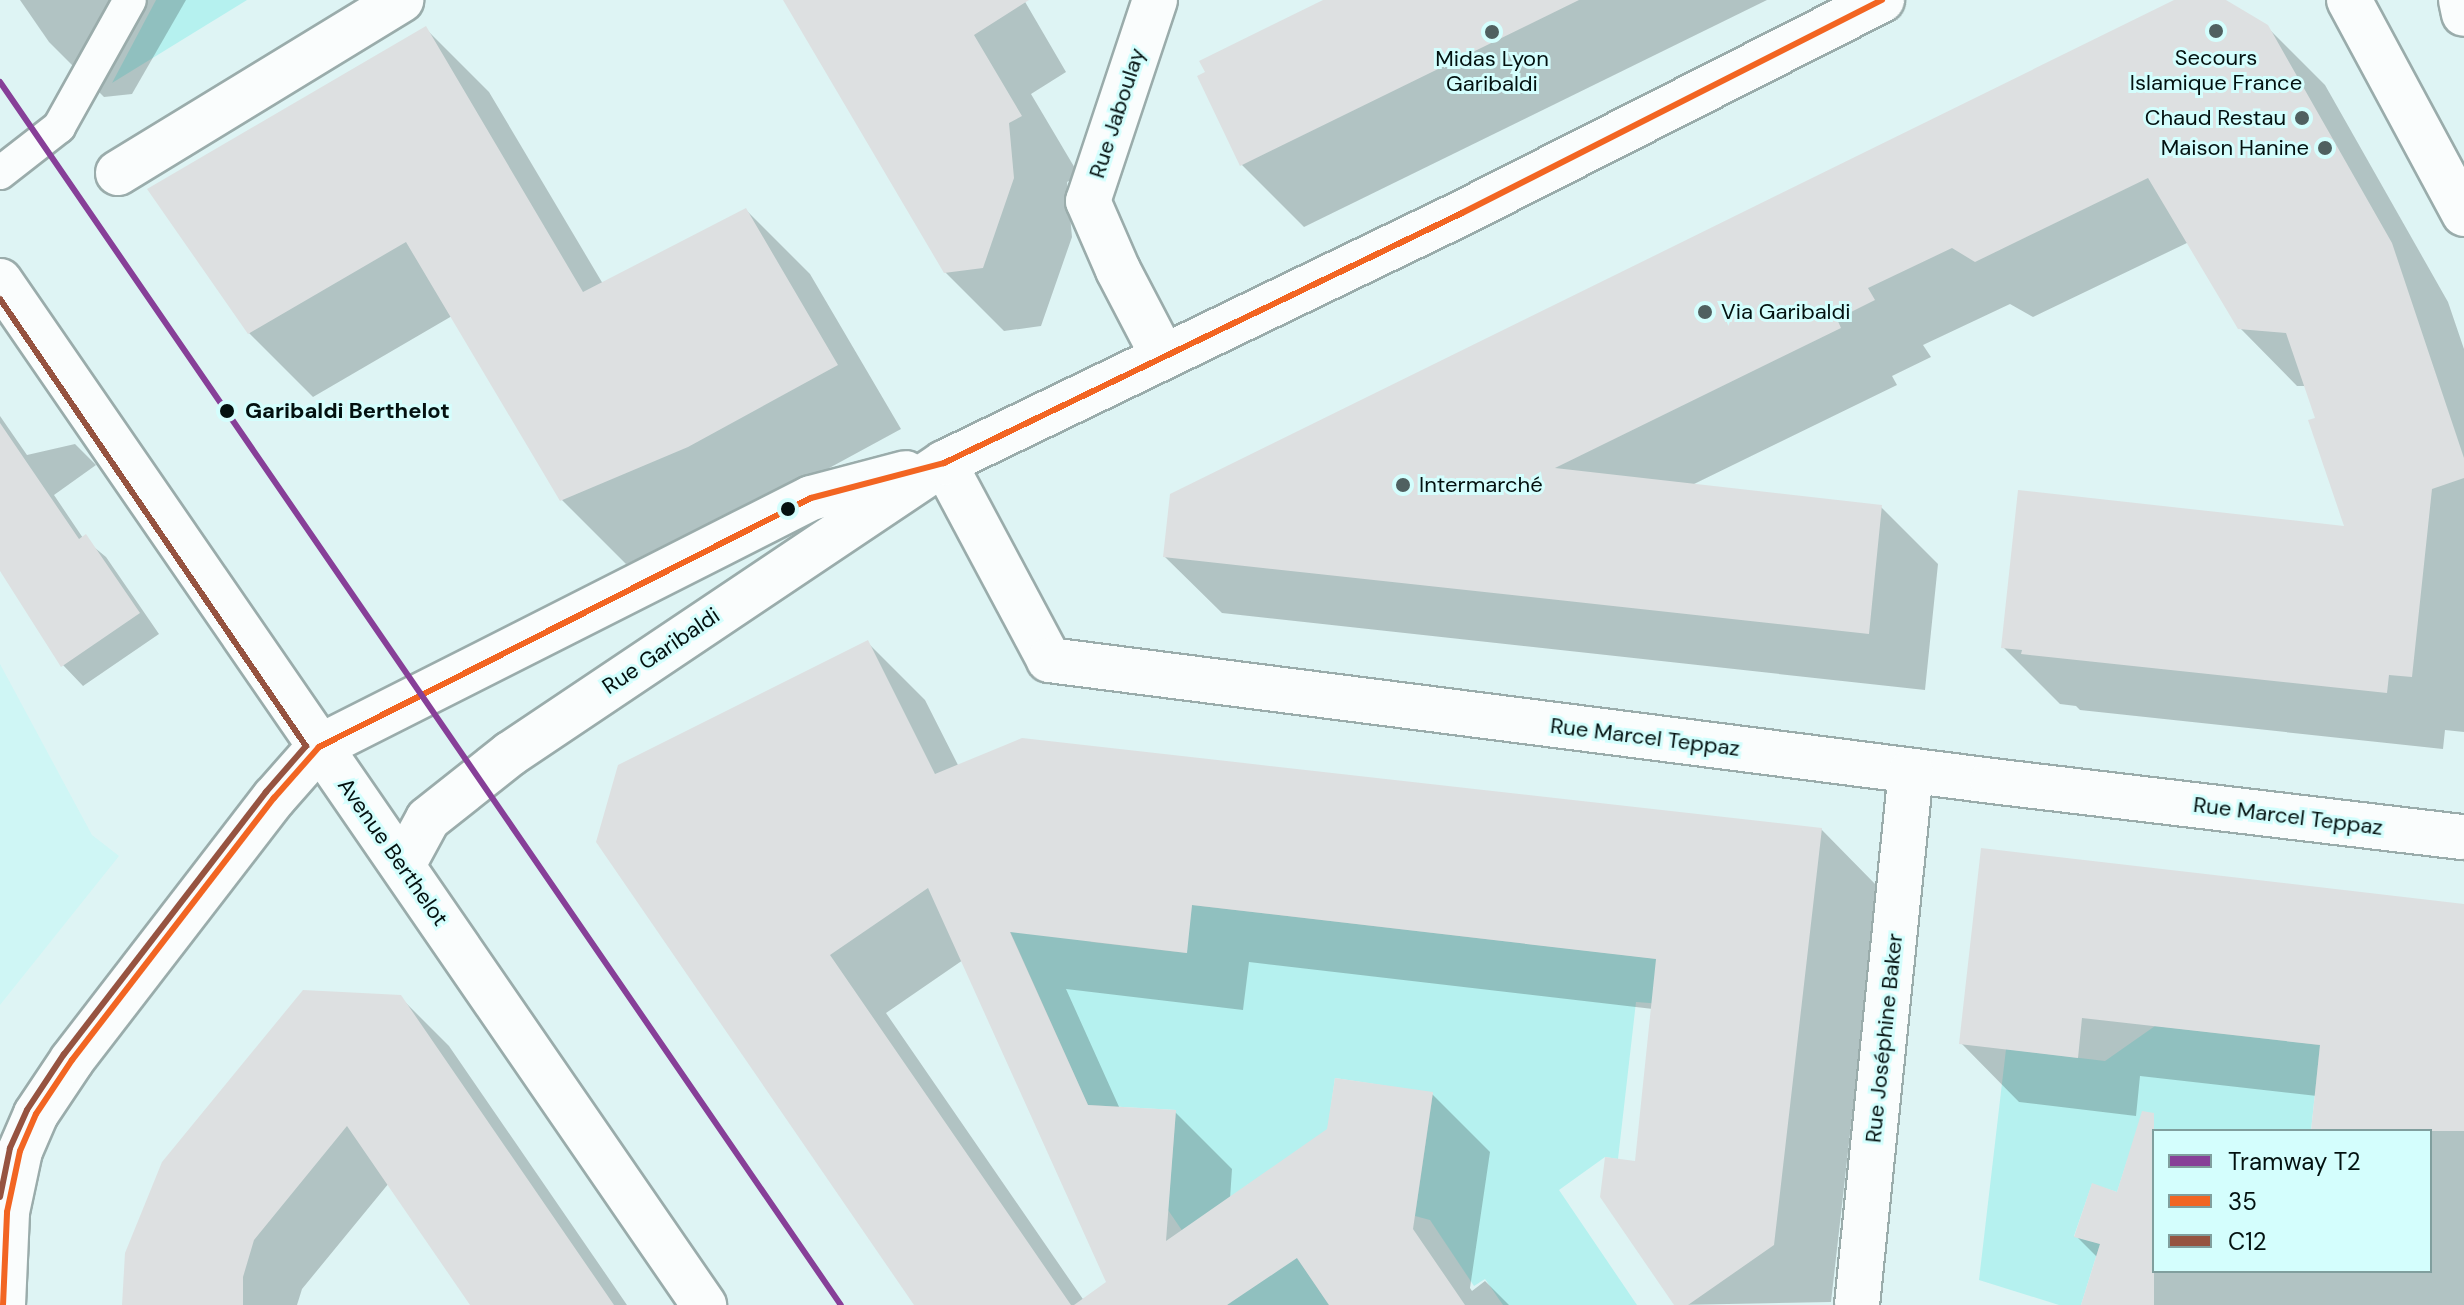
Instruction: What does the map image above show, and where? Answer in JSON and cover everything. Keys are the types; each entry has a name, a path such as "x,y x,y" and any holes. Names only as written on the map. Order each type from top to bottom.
{"main road":[{"path":"118,173 401,0"},
{"name":"Rue Jaboulay","path":"1155,0 1088,201 1118,270 1162,354"},
{"name":"Rue Garibaldi","path":"403,865 428,819 510,754 944,463 1162,354 1462,213 1882,0"},
{"path":"2349,0 2464,214"},
{"path":"2461,0 2464,14"},
{"name":"Avenue Berthelot","path":"0,281 704,1305"},
{"name":"Rue Garibaldi","path":"319,747 811,498 944,463"},
{"name":"Rue Marcel Teppaz","path":"944,463 1049,660 1911,771 2464,837"},
{"path":"3,1305 7,1212 20,1151 36,1114 72,1060 274,798 319,747"},
{"name":"Rue Joséphine Baker","path":"1857,1305 1911,771"}],"lane":[{"path":"0,173 59,127 130,0"}],"shaded area":[{"path":"156,0 247,0 112,83"},
{"path":"0,664 92,835 119,856 0,1005"},
{"path":"1031,810 1091,942 1186,953 1192,905 1658,959 1676,1005 1636,1002 1618,1159 1605,1157 1559,1190 1637,1305 1503,1305 1485,1279 1474,1286 1430,1220 1415,1216 1433,1093 1335,1078 1325,1148 1247,1185 1329,1305 1227,1305 1231,1302 1168,1210 1176,1110 1088,1105 976,855"},
{"path":"2155,1026 2320,1045 2311,1129 2152,1129 2152,1133 2127,1161 2117,1192 2092,1184 2074,1236 2100,1244 2081,1305 2059,1305 1979,1280 2006,1049 2105,1061"}],"building":[{"path":"783,0 1029,0 974,35 1022,116 1009,123 1014,178 983,268 944,273"},
{"path":"1323,0 1579,0 1240,166 1197,76 1205,72 1199,61"},
{"path":"2174,0 2226,0 2268,25 2392,243 2464,458 2464,478 2432,489 2412,677 2389,675 2387,693 2021,654 2022,650 2001,648 2018,490 2344,526 2308,420 2315,418 2286,333 2238,329 2148,178 1975,262 1952,248 1868,288 1875,300 1837,319 1841,328 1555,468 1882,505 1869,634 1163,557 1170,494"},
{"path":"426,26 583,292 746,208 838,365 688,447 560,501 406,242 248,334 147,189"},
{"path":"0,423 79,539 86,534 140,613 61,667 0,571"},
{"path":"868,640 935,774 1022,738 1822,828 1774,1245 1688,1305 1674,1305 1600,1197 1605,1157 1635,1161 1656,959 1192,905 1187,953 1010,932 1088,1105 1176,1110 1166,1241 1327,1129 1335,1078 1433,1092 1413,1229 1465,1305 1329,1305 1297,1258 1227,1305 1074,1305 1106,1282 928,888 830,955 1071,1305 914,1305 596,842 618,765"},
{"path":"1981,848 2464,904 2464,1131 2311,1129 2320,1045 2082,1018 2078,1058 1959,1044"},
{"path":"303,990 401,995 614,1305 470,1305 347,1126 254,1240 243,1277 243,1305 122,1305 125,1253 162,1162"},
{"path":"2142,1111 2154,1113 2154,1305 2081,1305 2100,1244 2074,1237 2092,1183 2117,1192"}],"tram line":[{"name":"T2","path":"0,82 841,1305"}],"transit line":[{"name":"35","path":"3,1305 7,1212 20,1151 36,1114 72,1060 274,798 319,747 811,498 944,463 1462,213 1882,0"},
{"name":"C12","path":"0,299 306,746 266,792 64,1054 27,1110 10,1148 0,1197"}],"place":[{"name":"Secours Islamique France","path":"2216,31"},
{"name":"Midas Lyon Garibaldi","path":"1492,32"},
{"name":"Chaud Restau","path":"2302,118"},
{"name":"Maison Hanine","path":"2325,148"},
{"name":"Via Garibaldi","path":"1705,312"},
{"name":"Garibaldi Berthelot","path":"227,411"},
{"name":"Intermarché","path":"1403,485"}]}
